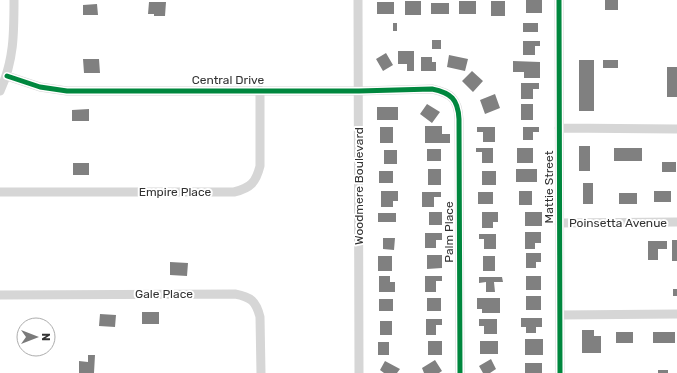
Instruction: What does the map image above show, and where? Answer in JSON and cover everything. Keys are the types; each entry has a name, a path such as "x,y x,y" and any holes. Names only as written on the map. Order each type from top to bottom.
{"street":[{"path":"0,91 7,76 13,42 14,0"},
{"name":"Woodmere Boulevard","path":"358,0 359,373"},
{"name":"Mattie Street","path":"559,0 560,373"},
{"name":"Central Drive","path":"7,76 40,86 67,91 359,91 432,89 442,91 449,95"},
{"name":"Empire Place","path":"0,192 234,192 244,190 257,177 260,166 260,90"},
{"name":"Palm Place","path":"449,95 457,105 459,118 460,373"},
{"path":"560,128 677,129"},
{"name":"Poinsetta Avenue","path":"560,223 677,222"},
{"name":"Gale Place","path":"0,295 235,294 244,296 252,299 258,308 260,317 261,373"},
{"path":"560,315 677,314"}],"building":[{"path":"526,0 542,0 542,13 526,13"},
{"path":"605,0 618,0 618,10 605,10"},
{"path":"405,1 421,1 421,15 405,15"},
{"path":"459,1 476,1 476,14 459,14"},
{"path":"491,1 505,1 505,16 491,16"},
{"path":"149,2 166,2 165,16 154,16 154,14 148,14"},
{"path":"377,2 394,2 394,14 377,14"},
{"path":"431,3 449,3 449,14 431,14"},
{"path":"97,4 98,15 83,15 83,5"},
{"path":"393,23 397,23 397,31 393,31"},
{"path":"523,23 538,23 538,32 523,32"},
{"path":"432,40 441,40 441,49 432,49"},
{"path":"523,41 540,41 540,46 535,46 535,55 523,55"},
{"path":"398,51 414,51 414,71 407,71 407,64 398,64"},
{"path":"386,53 393,65 383,71 376,59"},
{"path":"449,55 468,59 465,71 447,67"},
{"path":"421,57 432,57 432,62 436,62 436,71 421,71"},
{"path":"83,59 99,59 100,73 84,73"},
{"path":"579,60 594,60 594,111 579,111"},
{"path":"603,60 618,60 618,68 603,68"},
{"path":"513,61 540,62 540,78 524,78 524,72 513,72"},
{"path":"667,67 677,67 677,97 667,97"},
{"path":"472,71 483,81 473,92 462,81"},
{"path":"521,83 539,83 539,89 533,89 533,99 521,99"},
{"path":"495,94 500,108 485,114 480,100"},
{"path":"427,104 440,112 432,123 420,114"},
{"path":"521,104 533,104 533,120 521,120"},
{"path":"377,107 398,107 398,120 377,120"},
{"path":"89,109 89,121 72,121 72,110"},
{"path":"425,126 442,126 442,134 450,134 450,143 425,143"},
{"path":"380,127 393,127 393,143 380,143"},
{"path":"477,127 495,127 495,142 483,142 483,132 477,132"},
{"path":"523,127 539,127 539,132 533,132 533,140 523,140"},
{"path":"579,146 590,146 590,171 579,171"},
{"path":"476,148 493,148 493,163 482,163 482,152 476,152"},
{"path":"517,148 533,148 533,163 517,163"},
{"path":"614,148 642,148 642,161 614,161"},
{"path":"427,149 441,149 441,161 427,161"},
{"path":"384,150 397,150 397,164 384,164"},
{"path":"662,162 676,162 676,172 662,172"},
{"path":"73,163 89,163 89,175 73,175"},
{"path":"428,169 441,169 441,185 428,185"},
{"path":"516,169 537,169 537,182 516,182"},
{"path":"379,171 393,171 393,183 379,183"},
{"path":"482,171 496,171 496,185 482,185"},
{"path":"583,183 593,183 593,204 583,204"},
{"path":"381,191 398,191 398,201 393,201 393,207 381,207"},
{"path":"519,191 532,191 532,205 519,205"},
{"path":"654,191 671,191 671,202 654,202"},
{"path":"422,192 441,192 441,197 434,197 434,207 422,207"},
{"path":"478,192 493,192 493,204 478,204"},
{"path":"619,193 637,193 637,204 619,204"},
{"path":"429,212 442,212 442,225 429,225"},
{"path":"482,212 498,212 498,222 493,222 493,228 482,228"},
{"path":"525,212 542,212 542,226 525,226"},
{"path":"378,213 396,213 396,222 378,222"},
{"path":"525,232 541,232 541,243 535,243 535,249 525,249"},
{"path":"425,233 442,233 442,240 436,240 436,248 425,248"},
{"path":"479,234 496,234 496,249 484,249 484,239 479,239"},
{"path":"383,238 395,238 394,250 383,249"},
{"path":"672,240 677,240 677,261 672,261"},
{"path":"648,241 667,241 667,249 658,249 658,260 648,260"},
{"path":"526,253 541,253 541,262 536,262 536,268 526,268"},
{"path":"427,255 442,255 442,268 427,269"},
{"path":"378,256 392,256 392,271 378,271"},
{"path":"483,256 495,256 495,271 483,271"},
{"path":"170,262 188,263 187,276 170,275"},
{"path":"379,276 390,276 390,282 395,282 395,292 379,292"},
{"path":"425,276 442,276 442,281 436,281 436,292 425,292"},
{"path":"526,276 541,276 541,290 526,290"},
{"path":"479,277 502,277 503,282 494,282 495,292 486,292 486,282 479,283"},
{"path":"673,289 677,289 677,296 673,296"},
{"path":"526,296 541,296 541,310 526,310"},
{"path":"427,298 441,298 441,311 427,311"},
{"path":"477,298 500,298 500,313 482,313 482,309 477,309"},
{"path":"379,299 393,299 393,311 379,311"},
{"path":"142,312 159,312 159,324 142,324"},
{"path":"100,314 116,315 115,327 99,326"},
{"path":"521,318 542,318 542,327 536,327 536,333 526,333 526,327 521,327"},
{"path":"426,319 442,319 442,325 436,325 436,335 426,335"},
{"path":"479,319 497,319 497,334 484,334 484,326 479,326"},
{"path":"380,321 392,321 392,335 380,335"},
{"path":"582,330 594,330 594,336 601,336 601,353 582,353"},
{"path":"616,332 633,332 633,343 616,343"},
{"path":"653,332 675,332 675,343 653,343"},
{"path":"525,339 543,339 543,355 525,355"},
{"path":"428,341 442,341 442,355 428,355"},
{"path":"480,341 498,341 498,354 480,354"},
{"path":"378,342 389,342 389,355 378,355"},
{"path":"88,355 95,355 94,373 79,373 79,361 88,362"},
{"path":"491,359 496,369 490,373 483,373 479,366"},
{"path":"435,360 442,371 439,373 424,373 422,368"},
{"path":"385,361 400,369 397,373 384,373 380,370"},
{"path":"525,363 542,363 542,373 525,373"},
{"path":"658,370 668,370 668,373 658,373"}],"cycle path":[{"path":"559,0 560,373"},
{"path":"7,76 40,87 67,91 359,91 432,89 449,95 457,106 459,119 460,373"}]}
